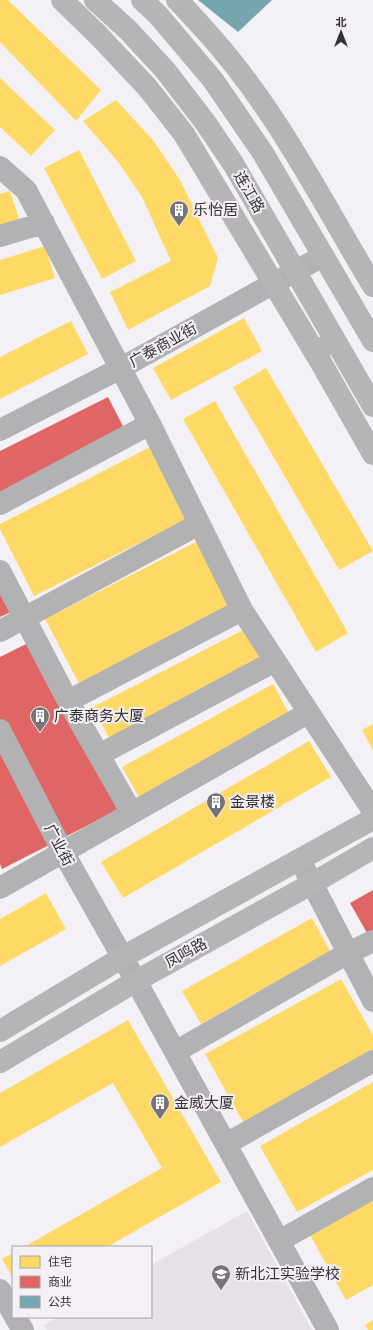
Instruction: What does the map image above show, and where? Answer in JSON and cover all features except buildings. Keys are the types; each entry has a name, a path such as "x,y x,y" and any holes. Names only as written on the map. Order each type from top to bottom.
{"main road":[{"name":"连江路","path":"62,0 98,35 147,87 184,134 320,361 373,454"},
{"name":"连江路","path":"95,0 128,30 165,70 234,165 373,406"},
{"name":"连江路","path":"142,0 158,15 212,80 262,153 373,341"},
{"path":"177,0 221,48 258,95 294,150 373,286"},
{"path":"312,301 320,361"},
{"name":"凤鸣路","path":"0,1031 123,957 373,819"},
{"name":"凤鸣路","path":"0,1062 136,981 373,848"}],"street":[{"path":"0,167 26,190 150,424 242,610 373,811"},
{"path":"0,236 44,223"},
{"name":"广泰商业街","path":"0,430 121,368 323,256"},
{"path":"0,504 150,424"},
{"path":"0,631 199,524"},
{"path":"0,571 68,701 132,813"},
{"path":"68,701 242,610"},
{"path":"99,755 275,661"},
{"path":"0,888 308,713"},
{"name":"广业街","path":"0,730 63,852 123,957 328,1330"},
{"path":"300,860 373,1001"},
{"path":"175,1052 348,953 373,941"},
{"path":"226,1144 373,1061"},
{"path":"279,1241 373,1188"},
{"path":"0,1290 12,1311"},
{"path":"16,1318 23,1330"}],"shaded area":[{"name":"新北江实验学校","path":"247,1211 312,1330 47,1330 44,1325 56,1318 152,1318 152,1264"}],"place":[{"name":"乐怡居","path":"179,227"},
{"name":"广泰商务大厦","path":"40,733"},
{"name":"金景楼","path":"216,819"},
{"name":"金威大厦","path":"160,1120"},
{"name":"新北江实验学校","path":"221,1291"}]}
